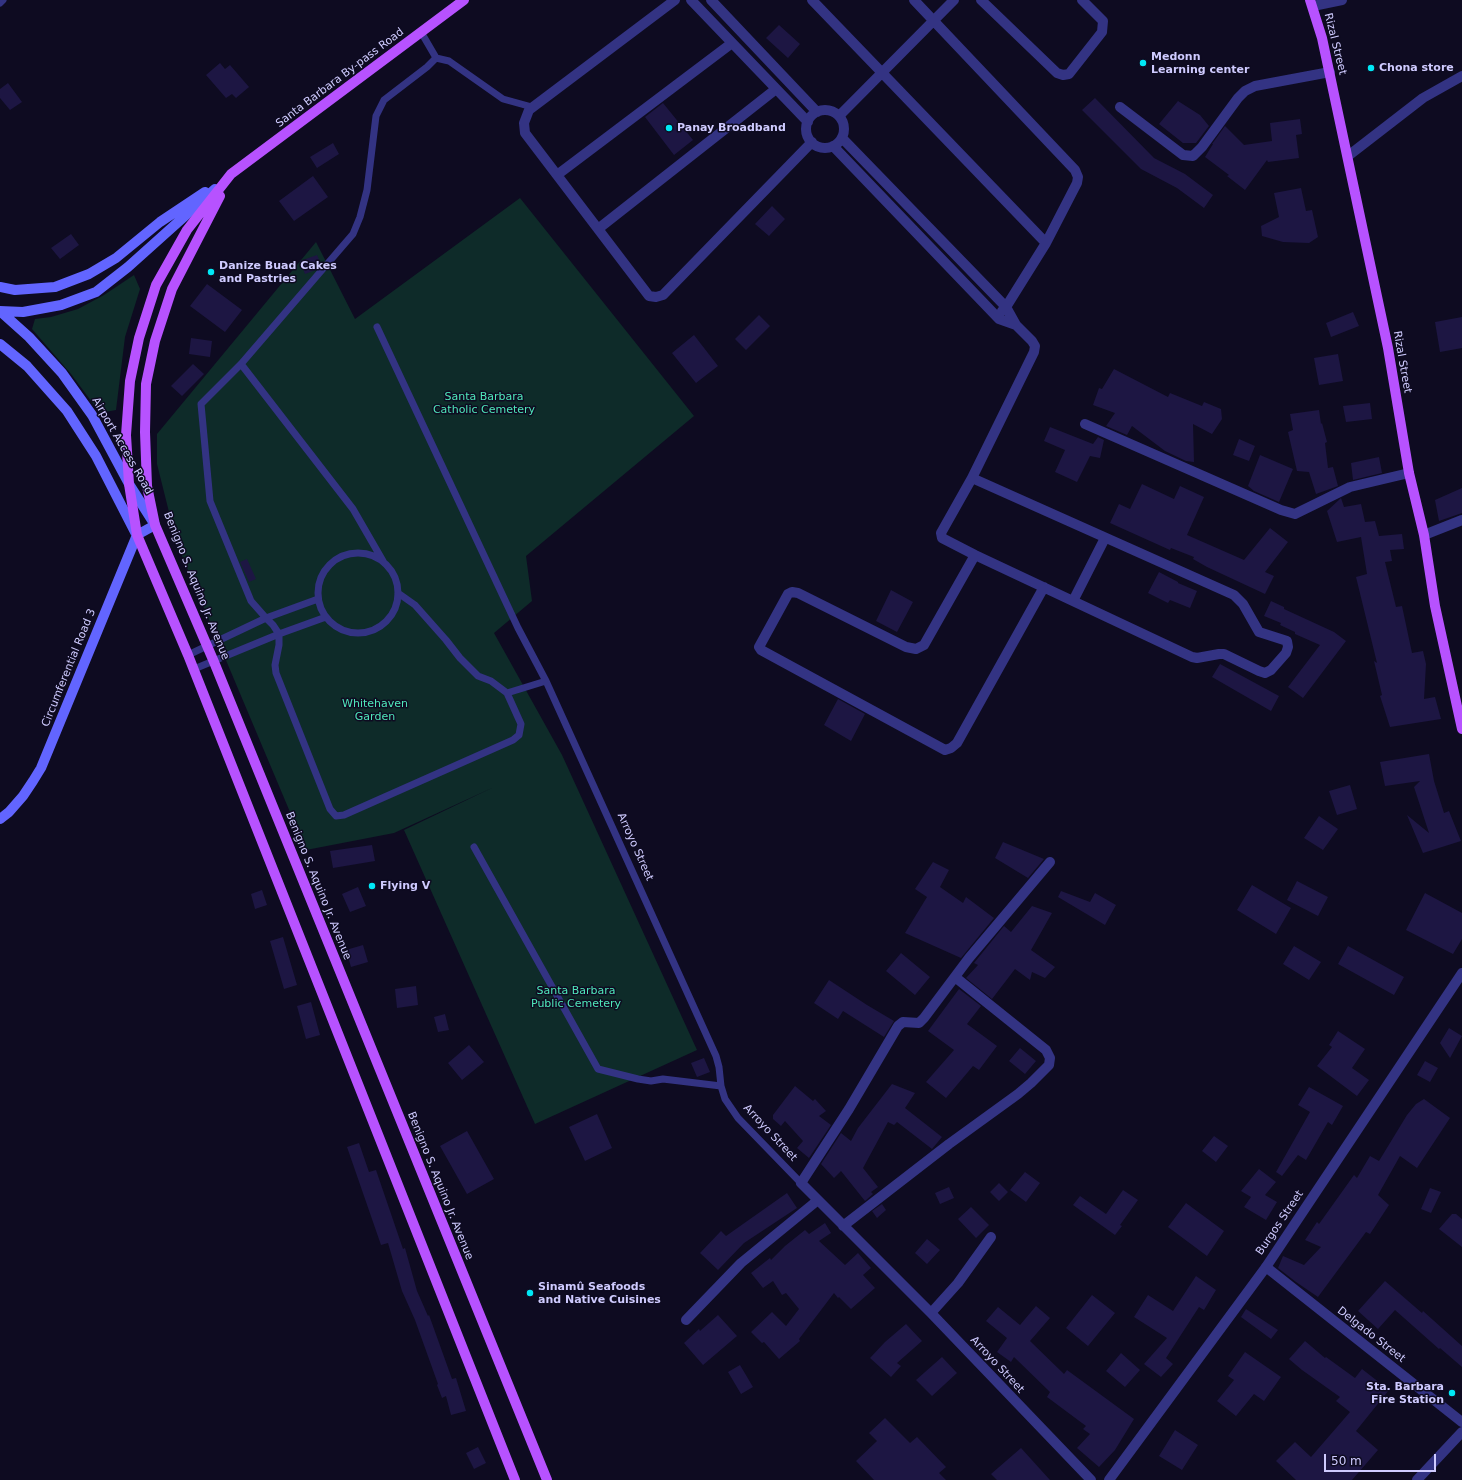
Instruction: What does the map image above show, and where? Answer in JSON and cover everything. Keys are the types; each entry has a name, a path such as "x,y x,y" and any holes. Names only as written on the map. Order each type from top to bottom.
{"main road":[{"name":"Santa Barbara By-pass Road","path":"231,174 464,0"},
{"name":"Rizal Street","path":"1311,3 1322,38 1330,72 1388,348 1409,473 1424,534 1435,606 1462,729"},
{"path":"0,287 15,290 55,287 89,274 116,258 160,222 231,174"},
{"path":"0,311 23,312 61,305 96,292 140,258 231,174"},
{"path":"137,535 129,484 126,435 130,381 139,338 156,285 187,230 231,174"},
{"name":"Benigno S. Aquino Jr. Avenue","path":"231,174 172,290 155,341 146,384 145,432 147,486 155,524 206,647 214,662 544,1479"},
{"name":"Airport Access Road","path":"0,311 29,337 62,373 92,415 129,484 155,524"},
{"path":"0,344 27,366 67,412 96,456 137,535 194,669 515,1480"},
{"path":"137,535 155,524"},
{"name":"Circumferential Road 3","path":"0,819 9,812 23,796 41,768 137,535"}],"street":[{"path":"675,0 532,107 529,110 524,123 525,133 648,296 656,297 663,295 812,142"},
{"path":"691,0 808,122"},
{"path":"711,0 817,112"},
{"path":"812,0 1046,242"},
{"path":"914,0 1075,170 1078,177 1077,183 1046,242 1006,307 996,316"},
{"path":"839,116 954,0"},
{"path":"981,0 1057,73 1063,75 1069,74 1102,32 1103,22 1082,0"},
{"path":"1311,3 1342,0"},
{"path":"557,175 732,43"},
{"path":"1120,107 1184,155 1192,156 1202,147 1238,98 1245,91 1255,86 1330,72"},
{"path":"1348,156 1423,98 1462,76"},
{"path":"598,229 776,90"},
{"path":"829,110 839,116 844,126 842,138 838,143 833,146 822,147 812,142 807,133 808,122 813,114 829,110"},
{"path":"842,138 1006,307 1016,325 1035,346 1034,352 972,478 941,533 942,538 1192,657 1197,658 1224,654 1259,671 1265,672 1271,670 1286,653 1288,647 1287,642 1259,632 1243,604 1234,596 972,478"},
{"path":"833,146 999,319 1016,325"},
{"path":"1085,424 1281,510 1295,514 1350,486 1409,473"},
{"path":"1424,534 1462,520"},
{"path":"1073,601 1106,538"},
{"path":"976,555 924,645 916,649 906,648 798,593 792,592 788,594 759,647 761,650 945,750 951,748 956,743 1044,587"},
{"path":"801,1183 849,1109 898,1026 903,1022 921,1022 969,958 1050,862"},
{"name":"Burgos Street","path":"1109,1480 1266,1267 1462,973"},
{"path":"843,1226 949,1144 1018,1094 1049,1065 1050,1058 1046,1050 955,977"},
{"name":"Arroyo Street","path":"801,1183 931,1313 1091,1480"},
{"path":"686,1320 741,1263 818,1200"},
{"path":"931,1313 958,1283 991,1236"},
{"name":"Delgado Street","path":"1266,1267 1462,1422"},
{"path":"1417,1480 1462,1432"}],"lane":[{"path":"0,3 3,0"},
{"path":"421,32 436,58 449,61 504,99 532,107"},
{"path":"398,593 415,605 460,658 478,676 492,681 507,693 521,724 519,735 513,740 344,815 336,816 330,809 276,673 275,665 279,645 279,634 273,625 251,602 210,501 201,417 201,404 242,364 353,234 360,217 367,190 376,116 384,100 435,61 436,58"},
{"name":"Arroyo Street","path":"377,327 530,653 546,681 716,1056 721,1086 725,1099 738,1118 801,1183"},
{"path":"242,364 353,509 383,562 393,574 396,581 398,593 396,606 390,616 381,625 358,633 346,631 335,626 326,617 318,598 318,585 323,572 332,562 344,555 357,553 371,555 383,562"},
{"path":"188,655 266,618 318,598"},
{"path":"194,669 279,634 326,617"},
{"path":"507,693 546,681"},
{"path":"474,847 598,1069 652,1081 663,1079 721,1086"}],"green space":[{"path":"520,198 694,416 526,556 532,601 494,633 562,755 697,1050 535,1124 404,830 494,787 394,833 306,850 177,544 157,464 157,434 316,242 355,319"},
{"path":"134,275 140,289 125,337 116,410 100,413 71,374 32,329 35,319 51,317 78,309 104,295"}],"building":[{"path":"779,25 800,44 788,58 766,38"},
{"path":"220,63 225,69 230,65 249,87 236,98 232,94 226,98 206,75"},
{"path":"8,83 22,102 10,110 0,98 0,89"},
{"path":"1095,98 1154,158 1185,174 1213,195 1204,208 1177,188 1141,169 1082,110"},
{"path":"1178,101 1200,115 1209,126 1196,143 1183,143 1159,124"},
{"name":"Panay Broadband","path":"663,103 693,140 674,155 645,117"},
{"path":"1300,119 1302,134 1296,135 1299,158 1268,162 1267,160 1245,190 1227,176 1229,175 1205,157 1225,126 1244,145 1272,141 1270,123"},
{"path":"333,143 339,154 317,168 310,157"},
{"path":"313,176 328,197 294,221 279,201"},
{"path":"1301,188 1306,211 1312,210 1318,237 1309,243 1283,242 1262,236 1261,226 1279,217 1274,193"},
{"path":"772,206 785,219 769,236 755,224"},
{"path":"71,234 79,245 60,259 51,248"},
{"path":"317,255 321,264 316,270 305,274 300,261"},
{"path":"207,284 242,310 225,332 190,306"},
{"path":"1353,312 1359,326 1331,337 1326,323"},
{"path":"759,315 770,326 746,350 735,339"},
{"path":"1462,317 1462,348 1440,352 1435,322"},
{"path":"694,335 718,366 696,383 672,353"},
{"path":"191,338 212,341 210,357 189,354"},
{"path":"1338,354 1343,381 1319,385 1314,358"},
{"path":"193,364 204,374 182,396 171,386"},
{"path":"1114,369 1168,397 1170,393 1202,406 1204,402 1221,409 1222,419 1212,434 1193,424 1194,462 1186,461 1165,451 1132,426 1127,435 1106,426 1115,413 1093,405 1099,388 1102,389"},
{"path":"1370,403 1372,419 1346,422 1343,406"},
{"path":"1319,410 1321,424 1322,423 1327,442 1325,443 1328,468 1333,467 1338,486 1316,494 1309,472 1297,471 1288,432 1293,430 1290,414"},
{"path":"1050,427 1093,444 1098,437 1104,440 1100,458 1090,456 1077,482 1055,472 1065,450 1044,441"},
{"path":"1239,439 1255,446 1249,461 1233,455"},
{"path":"1260,455 1293,469 1279,502 1254,491 1248,486"},
{"path":"1379,457 1382,473 1353,480 1351,463"},
{"path":"1142,484 1174,499 1180,486 1204,497 1187,535 1244,560 1270,528 1288,542 1265,572 1274,576 1265,594 1207,567 1193,559 1194,557 1171,548 1170,550 1110,523 1119,504 1130,509"},
{"path":"1462,488 1462,513 1439,521 1435,500"},
{"path":"1341,498 1344,507 1361,504 1365,522 1375,521 1379,536 1402,534 1404,549 1390,550 1392,561 1385,562 1396,607 1402,606 1412,653 1423,651 1426,664 1424,699 1435,697 1441,719 1390,727 1380,696 1382,695 1374,661 1377,663 1356,577 1367,574 1361,537 1337,542 1327,511"},
{"path":"247,559 256,579 249,582 240,562"},
{"path":"1159,572 1178,583 1197,591 1190,608 1170,600 1168,603 1148,593"},
{"path":"891,590 913,602 897,632 876,621"},
{"path":"1271,601 1284,607 1284,609 1334,632 1346,641 1303,698 1288,687 1320,645 1295,634 1295,632 1280,625 1281,623 1264,616"},
{"path":"1220,664 1279,696 1271,711 1212,677"},
{"path":"838,699 865,714 851,741 824,725"},
{"path":"1429,754 1434,781 1444,813 1449,811 1461,841 1423,853 1407,815 1429,833 1414,787 1420,781 1385,786 1380,762"},
{"path":"1350,785 1357,809 1337,815 1329,791"},
{"path":"1319,816 1338,829 1323,850 1304,838"},
{"path":"1003,842 1044,859 1028,878 995,858"},
{"path":"372,845 375,861 333,868 330,851"},
{"path":"933,862 949,870 940,887 963,903 966,897 994,918 961,958 905,933 927,897 915,889"},
{"path":"1297,881 1328,897 1318,916 1287,900"},
{"path":"1252,885 1291,908 1276,934 1237,910"},
{"path":"358,887 366,906 350,912 342,894"},
{"path":"262,890 267,905 255,909 251,894"},
{"path":"1061,891 1090,902 1095,893 1116,905 1105,925 1058,897"},
{"path":"1425,893 1462,913 1462,939 1453,954 1406,930"},
{"path":"1032,906 1052,913 1031,950 1055,967 1045,978 1032,972 1030,980 1015,969 992,999 966,978 978,965 974,963 1004,926 1011,932"},
{"path":"283,937 297,985 284,989 270,941"},
{"path":"363,945 368,962 351,967 346,950"},
{"path":"1294,946 1321,962 1309,980 1283,964"},
{"path":"1348,946 1404,977 1394,995 1338,964"},
{"path":"901,953 930,977 915,995 886,971"},
{"path":"829,980 894,1021 884,1037 843,1011 838,1019 814,1003"},
{"path":"416,986 418,1005 397,1008 395,989"},
{"path":"959,989 981,1006 967,1024 997,1046 979,1070 973,1066 946,1098 926,1082 954,1050 928,1031"},
{"path":"311,1002 320,1035 306,1039 297,1006"},
{"path":"445,1014 449,1030 438,1032 434,1017"},
{"path":"1449,1028 1462,1036 1450,1058 1440,1043"},
{"path":"1338,1031 1365,1049 1352,1068 1369,1080 1357,1096 1317,1066 1332,1047 1329,1045"},
{"path":"469,1045 484,1062 462,1080 448,1063"},
{"path":"1020,1048 1036,1061 1025,1074 1009,1061"},
{"path":"704,1058 710,1072 697,1077 691,1063"},
{"path":"1425,1061 1438,1068 1430,1082 1417,1075"},
{"path":"892,1084 915,1093 905,1108 942,1137 932,1149 897,1122 894,1125 888,1122 863,1168 878,1187 871,1192 873,1194 865,1201 841,1171 834,1178 821,1164 841,1133 851,1141 858,1128"},
{"path":"795,1086 813,1101 815,1099 826,1111 819,1116 831,1125 809,1158 797,1148 803,1141 785,1121 781,1126 773,1119 773,1115"},
{"path":"1309,1087 1343,1106 1332,1125 1328,1122 1306,1160 1298,1155 1282,1176 1276,1172 1310,1112 1298,1105"},
{"path":"1424,1099 1450,1118 1417,1168 1400,1156 1378,1195 1389,1205 1370,1234 1366,1232 1318,1297 1278,1268 1283,1256 1304,1265 1321,1247 1305,1240 1317,1222 1319,1224 1354,1175 1357,1178 1370,1156 1379,1161 1407,1115 1416,1104"},
{"path":"597,1114 612,1148 585,1161 569,1127"},
{"path":"467,1131 494,1179 467,1194 440,1146"},
{"path":"1214,1136 1228,1146 1216,1162 1202,1151"},
{"path":"359,1143 369,1172 376,1170 403,1249 405,1248 417,1291 428,1316 429,1315 452,1379 456,1378 466,1411 451,1415 446,1396 442,1398 415,1320 402,1291 388,1243 381,1245 347,1147"},
{"path":"1259,1169 1276,1182 1265,1195 1277,1202 1266,1220 1244,1207 1251,1197 1241,1191"},
{"path":"1025,1172 1040,1183 1026,1202 1010,1190"},
{"path":"999,1183 1008,1192 999,1201 990,1192"},
{"path":"949,1187 954,1198 940,1204 935,1193"},
{"path":"1430,1188 1441,1192 1431,1213 1421,1209"},
{"path":"1123,1190 1138,1200 1120,1225 1122,1226 1115,1235 1073,1205 1080,1196 1106,1214"},
{"path":"787,1193 797,1208 744,1243 718,1270 700,1253 721,1231 726,1236"},
{"path":"1186,1203 1224,1231 1207,1256 1168,1227"},
{"path":"882,1204 886,1210 877,1218 872,1211"},
{"path":"971,1207 989,1225 976,1238 958,1219"},
{"path":"1452,1214 1456,1214 1462,1219 1462,1247 1439,1229"},
{"path":"825,1223 831,1233 819,1241 845,1265 858,1253 871,1268 863,1275 875,1288 851,1309 834,1293 799,1339 800,1341 779,1359 764,1342 762,1343 751,1332 772,1312 786,1326 799,1309 786,1293 782,1295 773,1281 763,1288 751,1273 770,1258 771,1260 785,1246 805,1230 809,1234"},
{"path":"927,1239 940,1250 927,1264 915,1253"},
{"path":"1196,1276 1216,1290 1204,1310 1199,1307 1166,1358 1173,1364 1161,1377 1144,1364 1167,1338 1134,1317 1148,1295 1173,1311"},
{"path":"1385,1281 1422,1313 1423,1311 1462,1346 1462,1367 1395,1310 1378,1329 1358,1311"},
{"path":"1092,1295 1115,1313 1088,1346 1066,1328"},
{"path":"1036,1306 1050,1318 1030,1341 1064,1374 1067,1370 1134,1419 1115,1450 1099,1467 1077,1448 1090,1434 1083,1429 1086,1426 1047,1397 1050,1392 1014,1357 1011,1362 997,1352 1007,1338 986,1321 998,1307 1020,1325"},
{"path":"1246,1309 1278,1330 1271,1339 1241,1317"},
{"path":"718,1315 737,1336 703,1365 684,1343 699,1329 700,1331"},
{"path":"906,1324 922,1341 897,1363 901,1366 891,1377 870,1358 885,1342"},
{"path":"1305,1341 1325,1358 1326,1357 1355,1378 1362,1369 1389,1390 1356,1431 1378,1450 1352,1480 1296,1480 1276,1461 1295,1442 1311,1457 1350,1412 1336,1401 1340,1397 1289,1359"},
{"path":"1245,1352 1281,1377 1264,1401 1254,1394 1236,1416 1217,1401 1234,1380 1228,1376"},
{"path":"1121,1353 1140,1370 1125,1387 1106,1371"},
{"path":"942,1357 957,1373 932,1396 916,1380"},
{"path":"740,1365 753,1387 741,1394 728,1372"},
{"path":"885,1418 910,1443 917,1437 946,1467 939,1473 946,1480 874,1480 856,1461 877,1441 869,1433"},
{"path":"1175,1430 1198,1445 1182,1470 1159,1456"},
{"path":"478,1447 486,1463 474,1469 466,1453"},
{"path":"1021,1448 1050,1480 997,1480 991,1474"}],"place":[{"name":"Medonn Learning center","path":"1143,63"},
{"name":"Chona store","path":"1371,68"},
{"name":"Panay Broadband","path":"669,128"},
{"name":"Danize Buad Cakes and Pastries","path":"211,272"},
{"name":"Flying V","path":"372,886"},
{"name":"Sinamû Seafoods and Native Cuisines","path":"530,1293"},
{"name":"Sta. Barbara Fire Station","path":"1452,1393"}],"park label":[{"name":"Santa Barbara Catholic Cemetery","path":"484,403"},
{"name":"Whitehaven Garden","path":"375,710"},
{"name":"Santa Barbara Public Cemetery","path":"576,997"}]}
